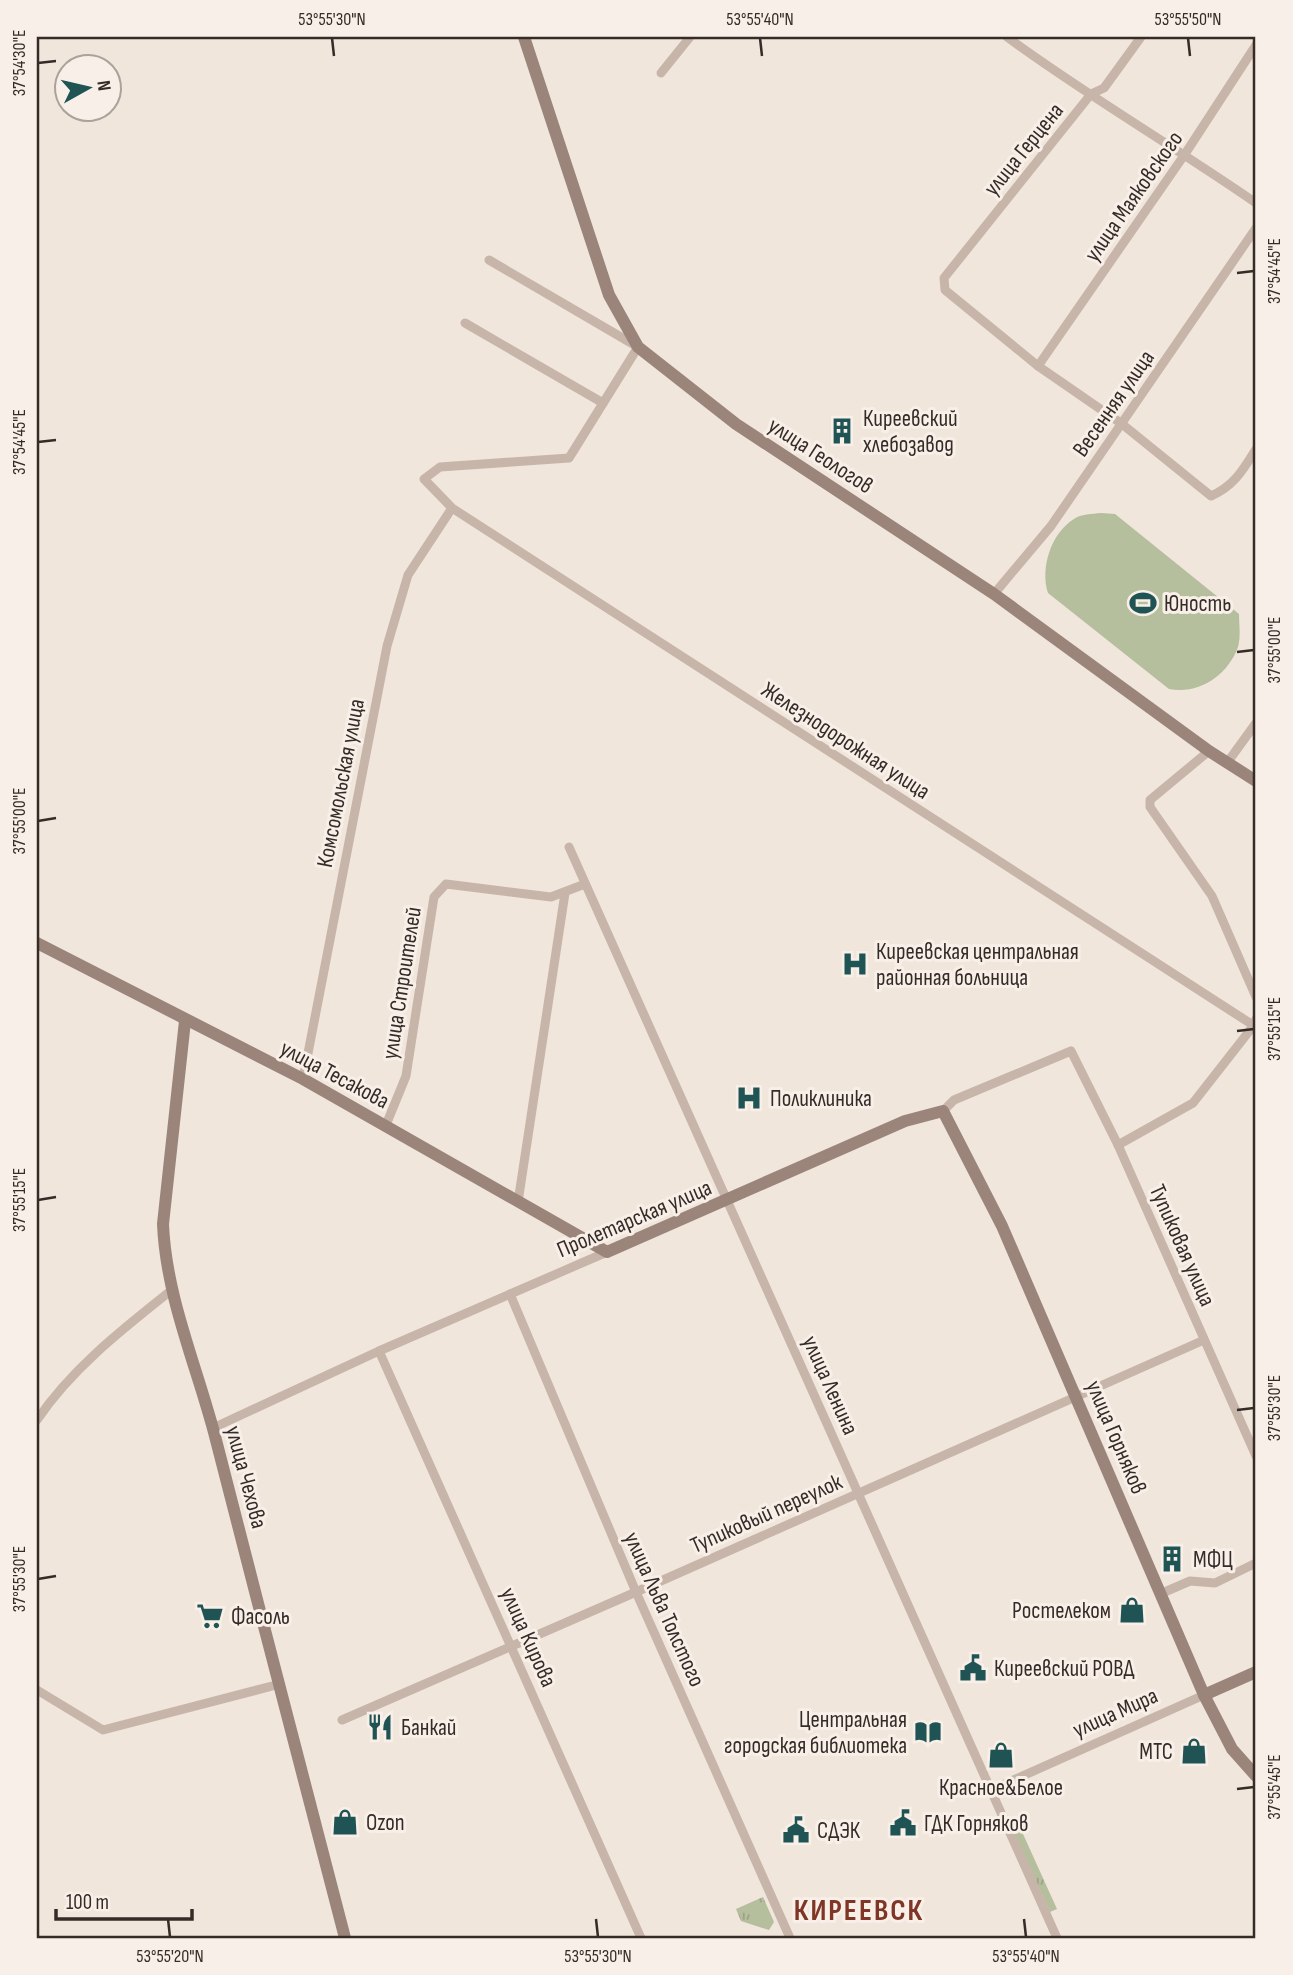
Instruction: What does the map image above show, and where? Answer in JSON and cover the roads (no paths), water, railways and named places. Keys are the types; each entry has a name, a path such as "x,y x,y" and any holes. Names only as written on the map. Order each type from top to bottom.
{"main road":[{"name":"улица Геологов","path":"524,37 610,295 638,347 736,424 994,594 1209,751 1256,781"},
{"name":"улица Тесакова","path":"37,943 303,1079 607,1252"},
{"name":"улица Чехова","path":"185,1021 163,1224 164,1250 213,1427 345,1938"},
{"name":"Пролетарская улица","path":"607,1252 905,1121 943,1111"},
{"name":"улица Горняков","path":"943,1111 1002,1226 1204,1695 1232,1749 1256,1776"},
{"name":"улица Мира","path":"1204,1695 1256,1672"}],"street":[{"path":"661,73 690,37"},
{"path":"1007,37 1061,77 1185,154 1256,203"},
{"name":"улица Герцена","path":"1038,366 945,290 944,278 1091,94 1104,88 1140,37"},
{"name":"улица Маяковского","path":"1038,366 1185,154 1256,45"},
{"name":"Весенняя улица","path":"994,594 1051,526 1256,228"},
{"path":"466,323 603,403 638,347 489,260"},
{"path":"1038,366 1122,424 1211,496 1226,490 1239,477 1256,449"},
{"name":"Железнодорожная улица","path":"603,403 569,458 440,467 424,480 452,508 1256,1024"},
{"name":"Комсомольская улица","path":"303,1079 387,646 408,575 452,508"},
{"path":"1227,763 1256,723"},
{"path":"1244,740 1256,743"},
{"path":"1209,751 1150,800 1150,807 1212,896 1256,997"},
{"name":"улица Ленина","path":"569,847 1057,1938"},
{"name":"улица Строителей","path":"386,1125 406,1076 435,897 446,884 551,897 585,884"},
{"path":"518,1202 565,893"},
{"path":"1118,1146 1193,1103 1256,1024"},
{"name":"Тупиковая улица","path":"1072,1051 1118,1146 1256,1457"},
{"name":"Пролетарская улица","path":"943,1111 954,1100 1072,1051"},
{"name":"Пролетарская улица","path":"213,1427 607,1252"},
{"path":"37,1420 63,1386 92,1357 173,1289"},
{"name":"улица Льва Толстого","path":"510,1294 636,1592 790,1938"},
{"name":"Тупиковый переулок","path":"342,1720 1204,1339"},
{"name":"улица Кирова","path":"379,1352 641,1938"},
{"path":"1160,1594 1190,1581 1216,1583 1256,1563"},
{"path":"37,1690 103,1730 280,1684"},
{"name":"улица Мира","path":"991,1790 1204,1695"}],"place":[{"name":"Киреевский хлебозавод","path":"842,431"},
{"name":"Юность","path":"1143,603"},
{"name":"Киреевская центральная районная больница","path":"855,964"},
{"name":"Поликлиника","path":"749,1098"},
{"name":"МФЦ","path":"1172,1559"},
{"name":"Ростелеком","path":"1132,1610"},
{"name":"Фасоль","path":"210,1616"},
{"name":"Киреевский РОВД","path":"973,1668"},
{"name":"Банкай","path":"380,1727"},
{"name":"Центральная городская библиотека","path":"928,1732"},
{"name":"МТС","path":"1194,1751"},
{"name":"Красное&Белое","path":"1001,1755"},
{"name":"Ozon","path":"345,1822"},
{"name":"ГДК Горняков","path":"903,1823"},
{"name":"СДЭК","path":"796,1830"}],"district":[{"name":"КИРЕЕВСК","path":"859,1910"}]}
